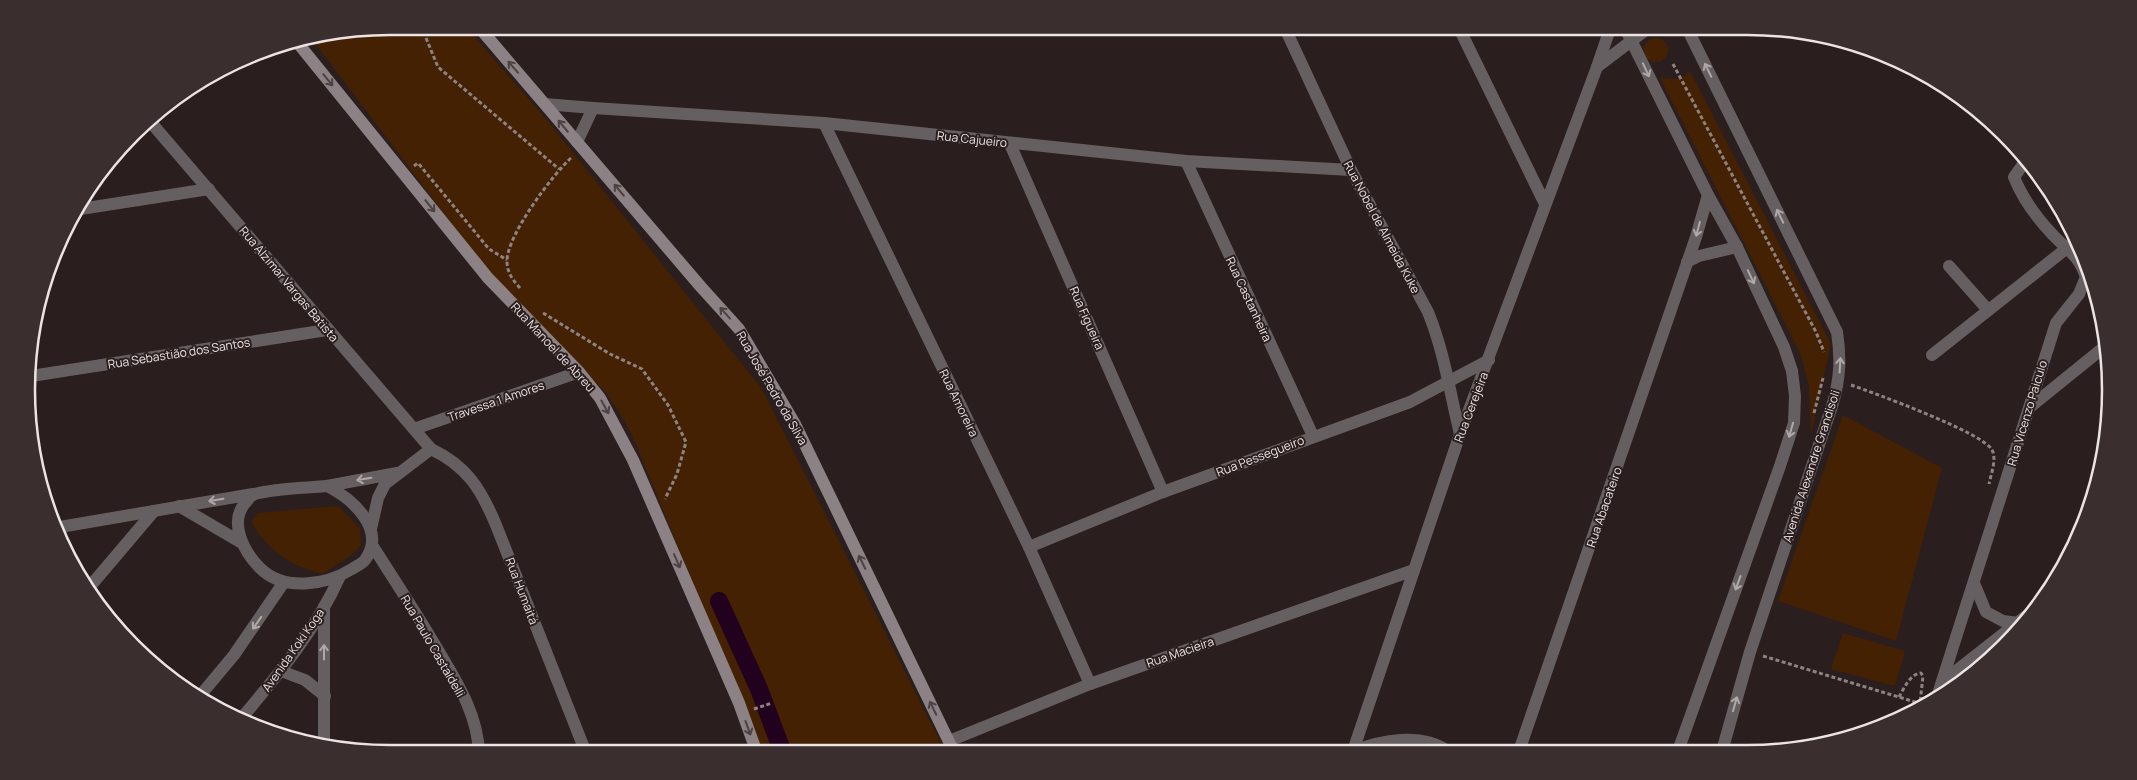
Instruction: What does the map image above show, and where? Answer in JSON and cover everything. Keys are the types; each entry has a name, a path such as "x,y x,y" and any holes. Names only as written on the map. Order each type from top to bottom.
{"main road":[{"name":"Rua José Pedro da Silva","path":"486,35 739,329 795,424 951,745"},
{"name":"Rua Manoel de Abreu","path":"301,46 488,278 579,372 600,398 633,460 736,696 754,745"}],"street":[{"name":"Rua Nobel de Almeida Kuke","path":"1288,35 1351,170 1428,312 1436,333 1460,434"},
{"path":"1462,35 1545,204"},
{"name":"Rua Cerejeira","path":"1354,745 1460,434 1608,35"},
{"path":"1628,35 1708,196 1737,247 1784,347 1790,363 1795,396 1794,423 1680,745"},
{"path":"1597,67 1639,35"},
{"name":"Avenida Alexandre Grandisoli","path":"1690,35 1837,332 1840,357 1839,380 1750,652 1724,745"},
{"name":"Rua Cajueiro","path":"545,104 824,123 1186,161 1351,170"},
{"path":"579,144 593,108"},
{"name":"Rua Amoreira","path":"824,123 1029,547 1090,684"},
{"name":"Rua Alzimar Vargas Batista","path":"154,125 209,188 327,330 431,449"},
{"name":"Rua Figueira","path":"1010,144 1164,492"},
{"name":"Rua Castanheira","path":"1186,161 1313,436"},
{"name":"Rua Vicenzo Paiculo","path":"2022,166 2014,177 2022,198 2052,234 2076,257"},
{"path":"85,208 209,188"},
{"name":"Rua Abacateiro","path":"1521,745 1708,196"},
{"path":"1687,262 1699,256 1737,247"},
{"path":"1932,355 2067,248"},
{"path":"1949,266 1988,310"},
{"name":"Rua Vicenzo Paiculo","path":"1940,687 2056,323 2079,294 2084,281"},
{"name":"Rua Sebastião dos Santos","path":"36,375 327,330"},
{"path":"2029,407 2100,351"},
{"name":"Rua Pessegueiro","path":"1029,547 1164,492 1410,402 1489,360"},
{"name":"Travessa 1 Amores","path":"414,429 579,372"},
{"path":"253,494 240,512 237,528 242,543 251,559 268,576 284,582 309,583 340,576 364,561 372,545 371,529 380,490 390,478 400,473 431,449"},
{"name":"Rua Humaitá","path":"431,449 448,457 462,468 485,498 583,745"},
{"path":"62,527 253,494 328,486 400,473"},
{"path":"328,486 352,501 371,529"},
{"path":"179,506 242,543"},
{"path":"93,583 154,511"},
{"name":"Rua Paulo Castaldelli","path":"372,545 418,617 458,685 473,719 477,745"},
{"name":"Rua Macieira","path":"956,745 1090,684 1414,570"},
{"name":"Avenida Koki Koga","path":"245,714 281,671 324,607 340,576"},
{"path":"203,692 234,655 284,582"},
{"path":"1974,583 1986,612 2003,621 2017,620"},
{"path":"324,607 324,739"},
{"path":"1942,682 2006,632"},
{"path":"281,671 305,680 325,696"},
{"path":"1373,745 1390,740 1417,741 1433,745"}],"path":[{"path":"425,35 438,67 559,169"},
{"path":"1673,64 1816,332 1824,351 1824,359"},
{"path":"526,296 510,276 507,260 520,224 579,144"},
{"path":"404,174 418,163 489,249 507,260"},
{"path":"536,309 610,354 642,369 668,404 686,442 677,474 657,516"},
{"path":"1821,437 1814,410 1824,372"},
{"path":"1839,380 1937,418 1989,445 1994,457 1988,487"},
{"path":"1750,652 1915,702"},
{"path":"1899,697 1910,679 1916,673 1921,673 1924,681 1921,699"},
{"path":"753,710 772,703"}],"shaded area":[{"path":"473,35 546,119 762,389 942,745 760,745 632,435 617,408 605,392 506,292 470,248 315,43 367,36"},
{"path":"1656,38 1664,42 1668,50 1664,58 1656,62 1648,58 1644,50 1648,42"},
{"path":"1690,71 1831,344 1811,434 1809,386 1800,353 1660,78 1681,79"},
{"path":"1843,415 1942,468 1896,641 1778,601"},
{"path":"338,506 360,528 361,545 352,555 322,574 300,566 281,556 265,541 251,522 258,513"},
{"path":"1843,633 1905,651 1895,686 1831,669"}],"waterway":[{"path":"719,601 759,689 780,745"}]}
